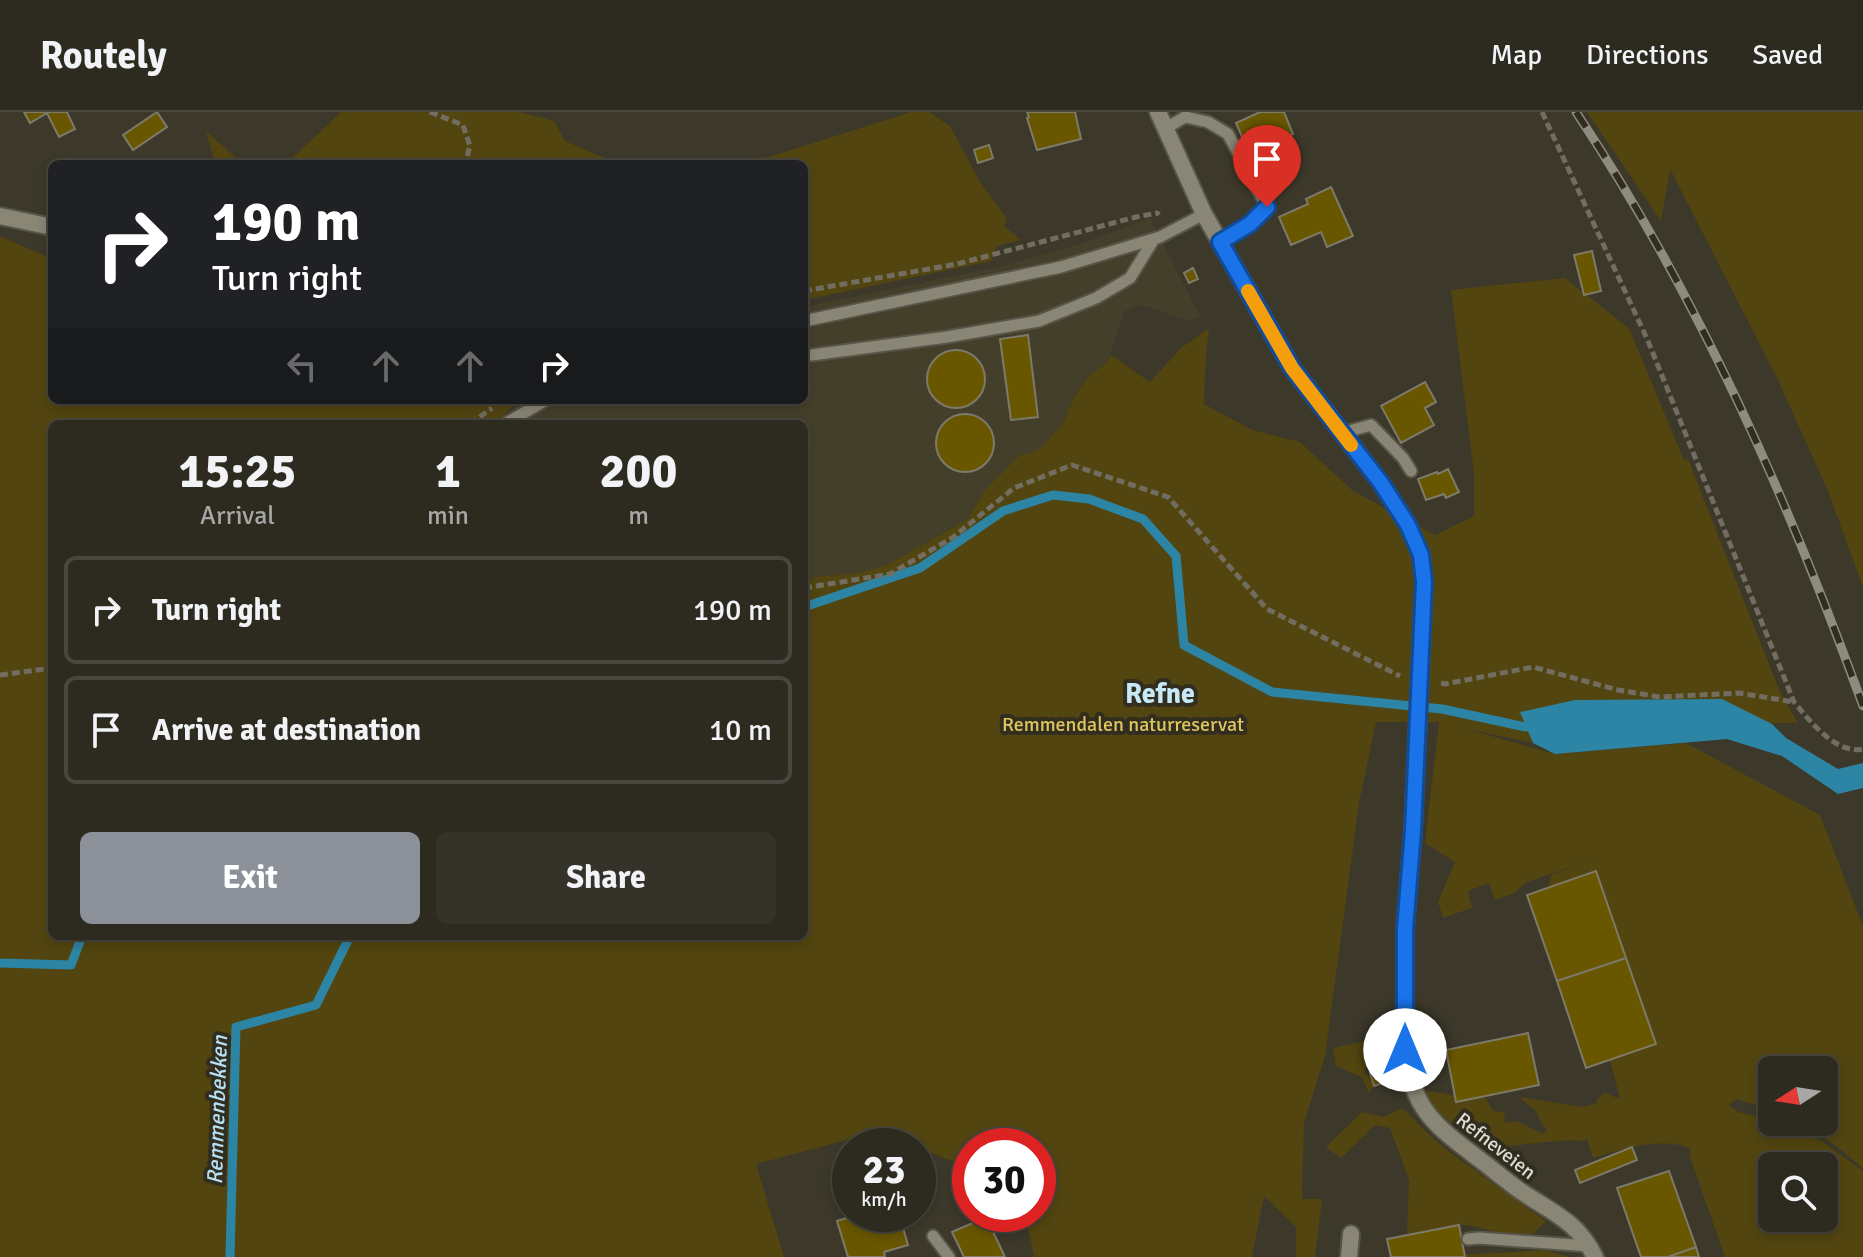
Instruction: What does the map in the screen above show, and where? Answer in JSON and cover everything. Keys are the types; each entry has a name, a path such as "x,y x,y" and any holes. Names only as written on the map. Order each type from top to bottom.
{"street":[{"name":"Refneveien","path":"1158,112 1204,214 1292,368 1381,483 1408,525 1421,555 1424,582 1413,831 1405,929 1405,1036 1407,1069 1412,1087 1432,1119 1449,1137 1522,1192 1557,1213 1587,1241 1592,1252"},
{"path":"0,216 48,226"},
{"path":"1349,1257 1351,1234"}],"lane":[{"path":"1166,128 1185,117 1208,122 1228,134 1267,207 1250,224 1220,242"},
{"path":"808,320 1061,267 1154,239 1204,214"},
{"path":"808,355 1039,321 1096,298 1130,278 1154,239"},
{"path":"511,420 539,404"},
{"path":"1342,433 1371,425 1403,458 1411,471"},
{"path":"933,1236 949,1257"},
{"path":"1468,1239 1592,1252"}],"path":[{"path":"430,112 463,125 470,146 466,160"},
{"path":"1542,112 1648,341 1794,702 1814,727 1838,744 1857,751 1863,749"},
{"path":"808,290 957,264 1157,213 1175,229"},
{"path":"476,420 495,406"},
{"path":"808,587 890,574 952,538 1014,488 1072,465 1168,497 1267,609 1400,676"},
{"path":"1430,681 1445,684 1533,667 1618,690 1660,697 1739,693 1794,702"},
{"path":"0,675 48,669"}],"shaded area":[{"path":"1150,218 1200,316 1189,321 1142,305 1125,311 1107,362 1088,377 1072,401 1064,422 1042,447 1020,455 983,492 968,519 887,565 859,573 808,578 808,420 500,420 518,404 808,404 808,306 998,267 1077,245"}],"green space":[{"path":"341,112 520,112 554,121 565,141 610,160 290,160"},
{"path":"911,112 929,112 950,126 979,180 1007,219 1004,226 1021,240 997,246 991,261 808,299 808,160 740,160 769,157"},
{"path":"1587,112 1863,112 1863,587 1828,491 1777,378 1670,169 1661,221"},
{"path":"206,131 239,160 214,160"},
{"name":"Remmendalen naturreservat","path":"0,236 48,257 48,404 514,404 499,420 48,420 48,940 808,940 808,578 859,573 887,565 968,519 983,492 1020,455 1042,447 1064,422 1072,401 1088,377 1111,355 1150,382 1181,348 1209,328 1204,404 1252,430 1300,442 1353,491 1435,535 1474,516 1474,474 1451,290 1565,278 1629,328 1684,460 1688,459 1780,692 1798,723 1525,722 1533,743 1467,729 1555,754 1686,743 1820,815 1863,926 1863,1169 1821,1136 1838,1136 1838,1056 1758,1056 1758,1106 1737,1099 1729,1105 1738,1112 1758,1116 1758,1136 1802,1136 1820,1140 1837,1152 1758,1152 1758,1232 1838,1232 1838,1153 1863,1171 1863,1257 1725,1257 1690,1157 1690,1148 1654,1144 1593,1158 1587,1139 1495,1147 1488,1153 1434,1107 1425,1090 1455,1096 1484,1096 1493,1111 1505,1112 1504,1123 1517,1121 1543,1134 1547,1130 1536,1111 1519,1097 1582,1107 1598,1103 1597,1099 1605,1093 1620,1099 1610,1060 1655,1044 1596,871 1548,888 1551,875 1597,858 1525,883 1515,893 1495,900 1489,883 1468,891 1472,908 1443,918 1438,902 1455,862 1425,843 1439,722 1376,722 1359,803 1325,1056 1304,1123 1302,1199 1322,1199 1315,1257 1296,1257 1296,1227 1264,1196 1252,1257 1034,1257 1029,1232 1056,1232 1056,1128 952,1128 952,1161 936,1155 936,1128 832,1128 832,1144 756,1164 784,1257 0,1257"},
{"path":"1366,1041 1377,1049 1364,1054 1364,1073 1372,1077 1374,1086 1369,1094 1362,1077 1336,1066 1333,1048"},
{"path":"1400,1109 1405,1110 1448,1151 1546,1221 1534,1233 1525,1236 1463,1225 1407,1236 1409,1180 1390,1128 1375,1125 1341,1158 1326,1147 1362,1112 1384,1117"},
{"path":"1543,1250 1570,1257 1465,1257 1475,1254"}],"water":[{"path":"1722,699 1772,724 1786,738 1838,769 1863,763 1863,788 1838,794 1782,756 1727,739 1555,754 1533,743 1520,712 1575,700"}],"building":[{"path":"24,112 67,112 75,129 59,137 47,113 30,123"},
{"path":"157,112 167,127 133,150 123,135"},
{"path":"1027,112 1075,112 1081,139 1037,150"},
{"path":"1260,112 1284,112 1293,134 1249,153 1236,123"},
{"path":"989,145 993,158 978,163 974,150"},
{"path":"1331,187 1353,236 1327,247 1321,232 1291,245 1279,217 1308,204 1306,199"},
{"path":"1592,251 1601,291 1584,295 1574,255"},
{"path":"1193,268 1198,279 1189,283 1184,273"},
{"path":"1028,335 1038,417 1011,420 1000,339"},
{"path":"956,350 976,359 985,379 976,399 956,408 936,399 927,379 936,359"},
{"path":"1425,382 1436,402 1425,408 1434,425 1401,443 1381,406"},
{"path":"965,414 985,423 994,443 985,463 965,472 945,463 936,443 945,423"},
{"path":"1448,469 1459,492 1446,498 1444,494 1426,500 1418,479"},
{"path":"1596,871 1626,958 1557,981 1527,895"},
{"path":"1626,958 1656,1044 1586,1068 1557,981"},
{"path":"1528,1033 1539,1085 1456,1102 1446,1050"},
{"path":"1379,1070 1383,1083 1374,1086 1370,1073"},
{"path":"1632,1147 1637,1160 1580,1183 1575,1170"},
{"path":"1669,1171 1696,1247 1668,1257 1641,1257 1617,1188"},
{"path":"1459,1225 1465,1257 1391,1257 1387,1239"},
{"path":"840,1232 904,1232 908,1245 884,1252 885,1257 848,1257"},
{"path":"952,1232 993,1232 1005,1257 964,1257"},
{"path":"1696,1247 1699,1257 1668,1257"}],"waterway":[{"path":"808,606 920,568 1003,511 1053,495 1089,499 1143,519 1176,556 1184,645 1272,692 1442,709 1526,727"},
{"path":"0,963 71,965 80,940"},
{"name":"Remmenbekken","path":"230,1257 236,1027 316,1005 348,940"}],"railway":[{"path":"1576,112 1662,253 1737,400 1804,552 1863,706"}],"slow traffic":[{"path":"1248,291 1292,368 1351,445"}],"district":[{"name":"Refne","path":"1160,694"}],"route":[{"path":"1267,207 1250,224 1220,242 1292,368 1381,483 1408,525 1421,555 1424,582 1413,831 1405,929 1405,1050"}]}
